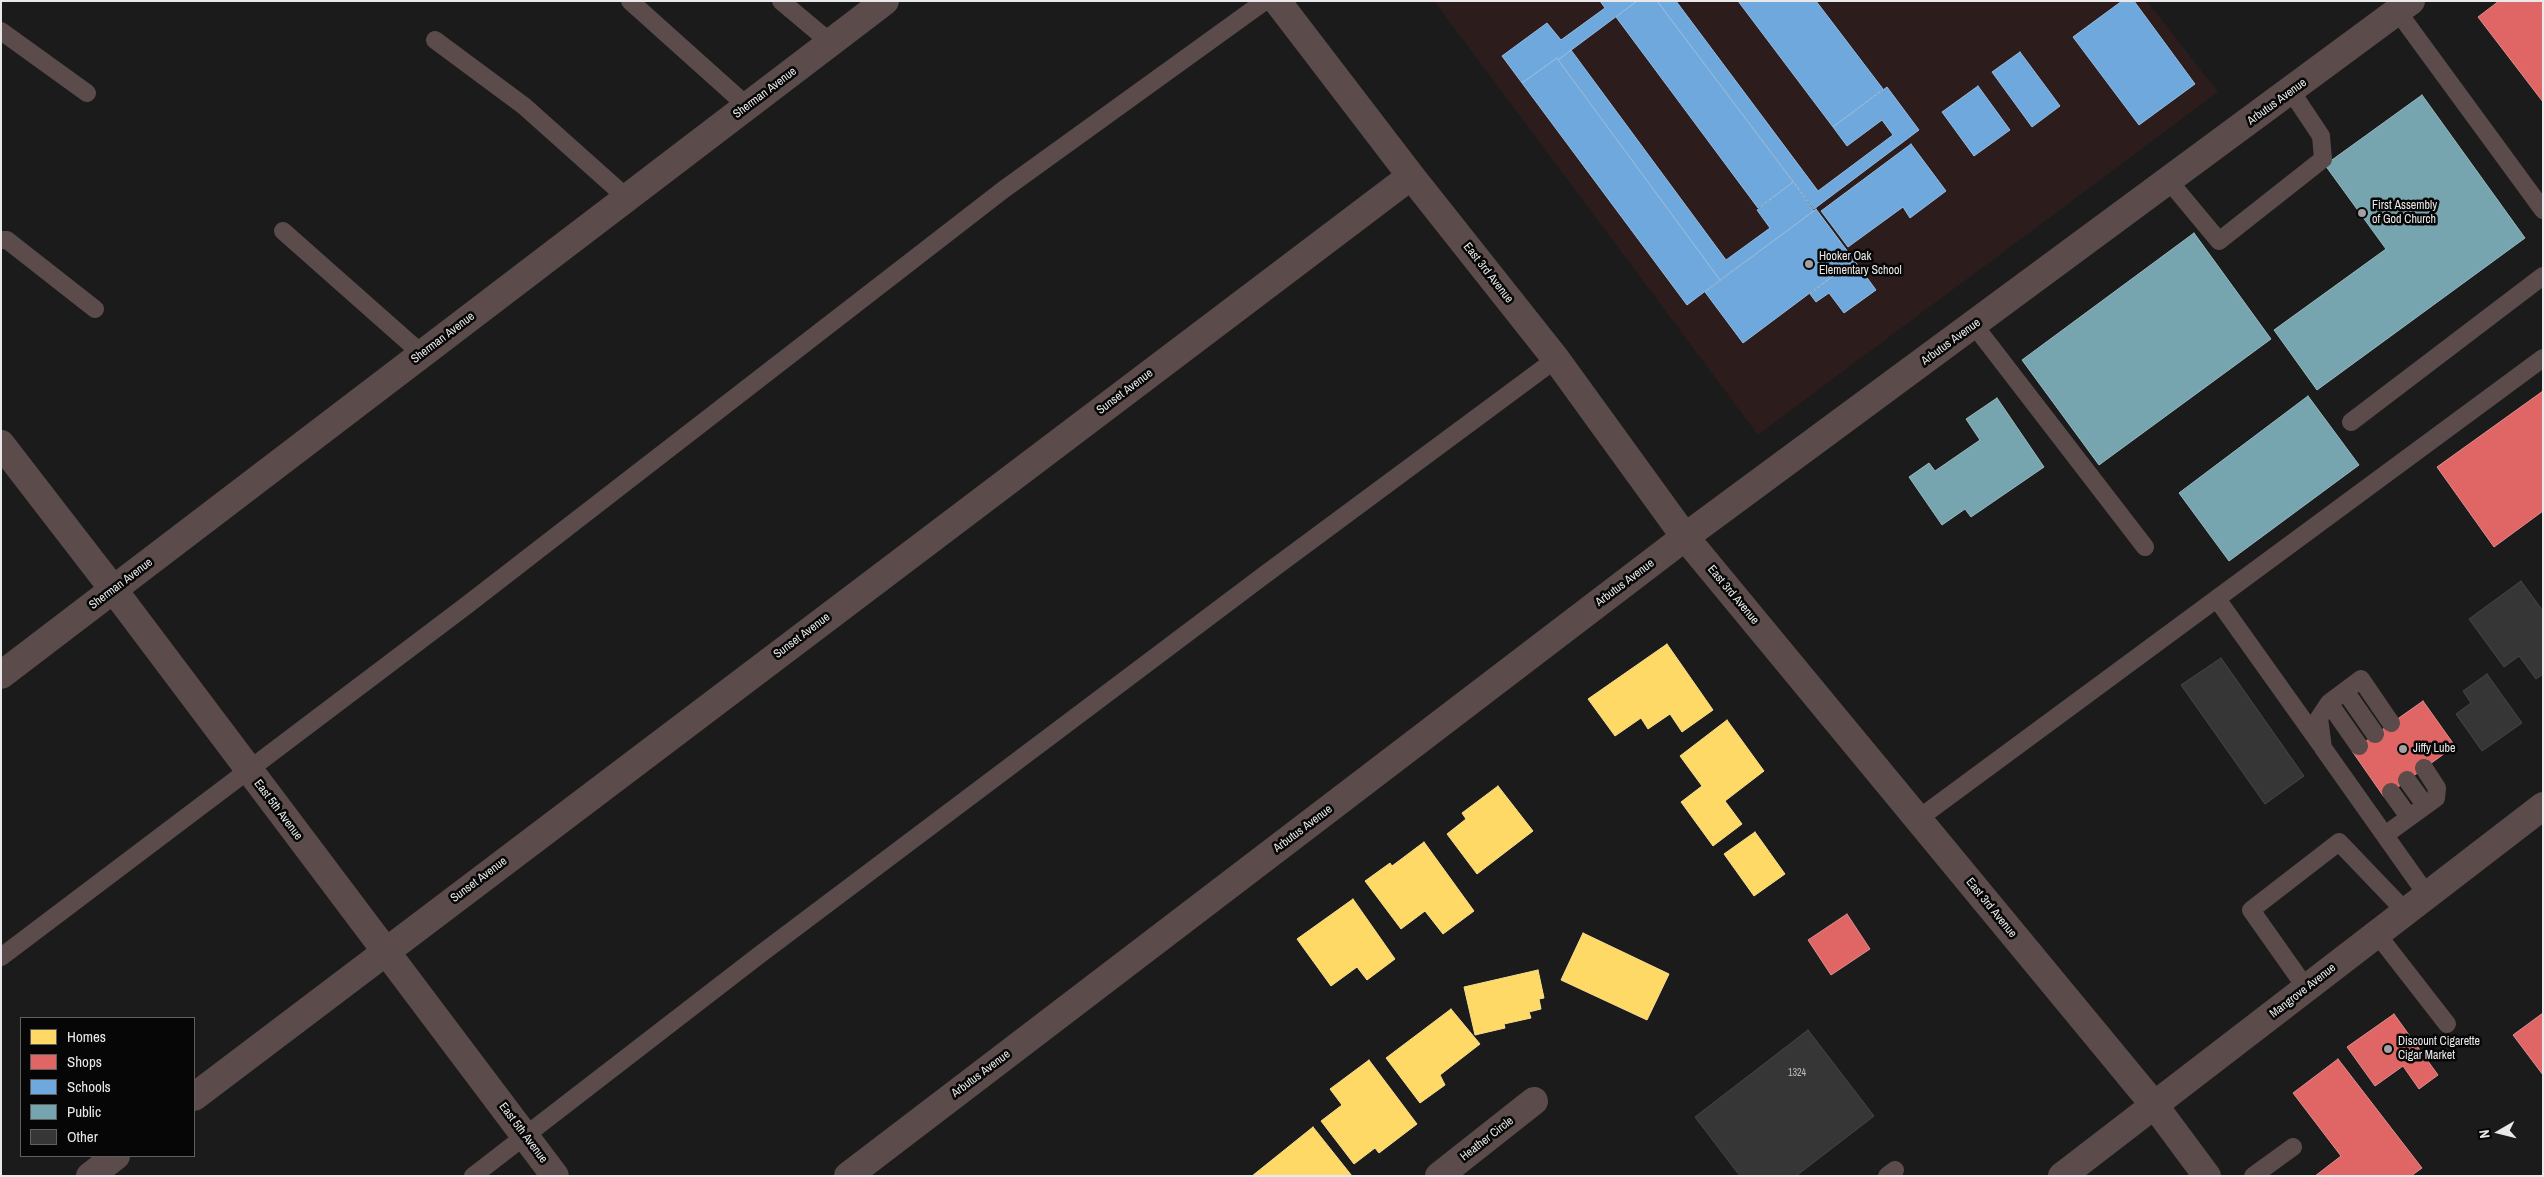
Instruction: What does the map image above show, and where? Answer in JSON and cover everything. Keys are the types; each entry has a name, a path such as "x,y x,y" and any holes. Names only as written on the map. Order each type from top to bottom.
{"street":[{"name":"Sherman Avenue","path":"1,675 885,1"},
{"name":"East 3rd Avenue","path":"1277,1 1411,176 1556,359 1686,537 2154,1106 2207,1176"},
{"name":"Arbutus Avenue","path":"848,1176 1686,537 2405,6"},
{"name":"Sunset Avenue","path":"195,1096 1411,176"},
{"name":"East 5th Avenue","path":"1,444 113,589 248,772 555,1176"},
{"name":"Mangrove Avenue","path":"2062,1176 2543,806"},
{"name":"Heather Circle","path":"1439,1176 1534,1101"},
{"path":"90,1176 115,1157"}],"lane":[{"path":"630,1 747,106"},
{"path":"781,1 831,42"},
{"path":"1,957 248,772 1003,190 1265,1"},
{"path":"2405,6 2543,210"},
{"path":"1,31 87,93"},
{"path":"435,40 524,106 627,198"},
{"path":"2169,181 2219,241 2323,159 2321,136 2291,91"},
{"path":"283,231 422,354"},
{"path":"1,240 7,240 95,309"},
{"path":"2351,422 2543,276"},
{"path":"1974,324 2145,547"},
{"path":"1918,819 2543,358"},
{"path":"474,1176 758,956 1263,576 1556,359"},
{"path":"2217,599 2427,895"},
{"path":"2323,748 2319,718 2329,703 2361,679 2391,723"},
{"path":"2345,691 2375,734"},
{"path":"2329,703 2359,746"},
{"path":"2385,835 2436,798 2437,788 2424,768"},
{"path":"2407,780 2425,805"},
{"path":"2391,792 2409,817"},
{"path":"2306,988 2251,910 2339,842 2406,912"},
{"path":"2377,934 2447,1024"},
{"path":"2253,1176 2293,1147"}],"shaded area":[{"name":"Hooker Oak Elementary School","path":"1434,1 2147,1 2218,92 1758,435"}],"building: Homes":[{"path":"1667,644 1713,710 1682,732 1670,714 1648,729 1641,718 1615,736 1588,699"},
{"path":"1727,720 1764,771 1725,801 1742,824 1713,846 1681,802 1702,786 1680,756"},
{"path":"1498,786 1533,831 1477,874 1447,834 1466,819 1462,813"},
{"path":"1755,832 1785,874 1754,896 1724,854"},
{"path":"1424,842 1474,911 1443,934 1425,911 1401,929 1365,881 1390,863 1392,866"},
{"path":"1353,899 1395,959 1367,980 1357,967 1331,986 1297,939"},
{"path":"1583,933 1669,974 1647,1020 1561,980"},
{"path":"1538,970 1544,998 1539,999 1541,1009 1529,1012 1531,1018 1504,1024 1505,1028 1475,1035 1464,987"},
{"path":"1451,1009 1480,1044 1440,1075 1445,1085 1420,1103 1386,1058"},
{"path":"1369,1060 1417,1124 1379,1153 1375,1148 1354,1164 1321,1121 1342,1105 1330,1089"},
{"path":"1313,1127 1352,1176 1252,1176"}],"building: Shops":[{"path":"2499,1 2543,1 2543,102 2478,17"},
{"path":"2543,391 2543,511 2494,547 2437,467"},
{"name":"Jiffy Lube","path":"2423,701 2455,746 2384,797 2352,751"},
{"path":"1847,914 1870,949 1831,975 1808,940"},
{"path":"2543,1013 2543,1075 2513,1035"},
{"path":"2394,1014 2438,1075 2419,1089 2403,1066 2375,1086 2347,1047"},
{"path":"2338,1059 2422,1168 2411,1176 2315,1176 2341,1156 2293,1093"}],"building: Schools":[{"path":"1600,1 1637,1 1558,60 1557,58 1522,83 1502,56 1547,23 1561,40 1605,8"},
{"path":"1637,1 1657,1 1793,182 1758,208 1616,17"},
{"path":"1657,1 1676,1 1818,191 1893,135 1882,120 1847,146 1833,127 1887,87 1919,130 1814,209"},
{"path":"1738,1 1816,1 1883,89 1833,127"},
{"path":"2122,1 2134,1 2195,84 2139,125 2073,37"},
{"path":"1571,50 1726,260 1770,228 1757,210 1793,182 1814,211 1720,280 1558,60"},
{"path":"2020,52 2060,106 2032,127 1992,72"},
{"path":"1557,58 1720,280 1687,305 1522,83"},
{"path":"1978,86 2010,130 1974,156 1942,112"},
{"path":"1911,144 1946,191 1910,218 1903,207 1848,247 1821,211"},
{"path":"1816,209 1854,260 1743,343 1705,292"},
{"path":"1854,260 1876,290 1844,313 1829,293 1816,302 1810,294"}],"building: Public":[{"path":"2422,95 2525,238 2317,390 2274,330 2386,249 2325,165"},
{"path":"2194,233 2271,339 2099,465 2022,360"},
{"path":"2308,396 2359,465 2229,561 2179,493"},
{"path":"1997,398 2044,467 1971,517 1965,509 1942,525 1909,477 1929,463 1935,471 1980,440 1966,419"}],"building: Other":[{"path":"2521,581 2543,611 2543,674 2536,679 2519,656 2504,667 2469,619"},
{"path":"2221,658 2304,776 2265,804 2181,685"},
{"path":"2487,674 2522,723 2482,751 2456,714 2471,703 2463,691"},
{"path":"1808,1030 1874,1116 1796,1176 1740,1176 1695,1117"}],"place":[{"name":"First Assembly of God Church","path":"2362,213"},
{"name":"Hooker Oak Elementary School","path":"1809,264"},
{"name":"Jiffy Lube","path":"2403,749"},
{"name":"Discount Cigarette Cigar Market","path":"2388,1049"}]}
